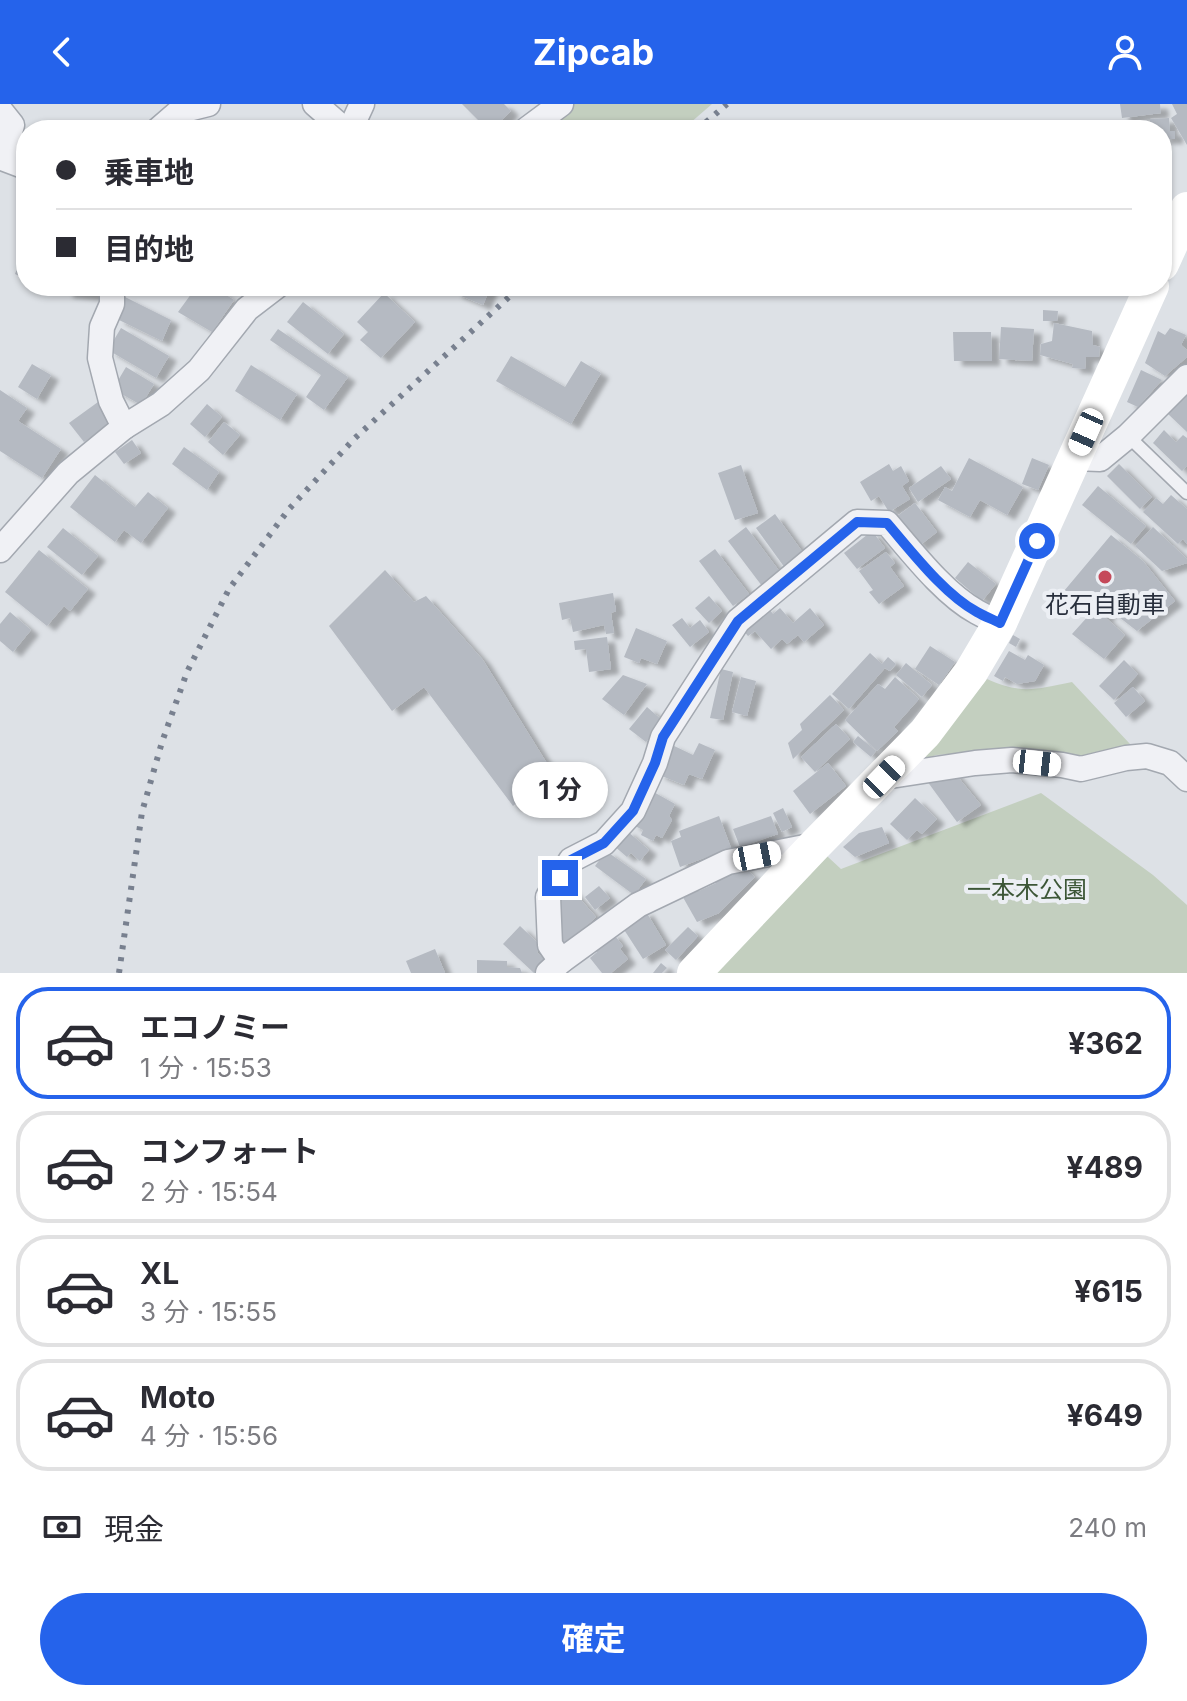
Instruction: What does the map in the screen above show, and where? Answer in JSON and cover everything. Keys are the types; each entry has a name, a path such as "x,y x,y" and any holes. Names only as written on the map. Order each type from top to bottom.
{"street":[{"path":"170,120 180,111 208,104"},
{"path":"315,104 335,120"},
{"path":"539,120 561,104"},
{"path":"0,110 12,125 2,158 16,163"},
{"path":"1172,242 1187,209"},
{"path":"112,296 112,304 102,327 100,358 111,401 124,427"},
{"path":"0,550 68,473 124,427 161,404 199,370 247,309 264,296"},
{"path":"694,973 925,733 971,672 1000,623 1147,296"},
{"path":"1074,458 1100,459 1128,436 1187,377"},
{"path":"815,845 728,862 638,905 554,967 548,897 571,860 604,843 633,811 663,737 738,621 857,522 887,523 924,566 957,597 975,611 1000,623"},
{"path":"884,777 1012,760 1081,769 1147,756 1170,763 1187,779"}],"lane":[{"path":"1128,436 1187,493"}],"green space":[{"path":"572,104 712,104 694,120 553,120"},
{"path":"987,679 1020,689 1072,682 1130,744 1080,757 1010,750 925,756"},
{"name":"一本木公園","path":"1041,793 1153,875 1187,905 1187,973 694,973 815,845 841,869"}],"building":[{"path":"462,104 504,104 511,111 502,120 478,120"},
{"path":"1120,104 1160,104 1161,113 1122,118"},
{"path":"1172,104 1187,104 1187,145 1171,118 1177,114"},
{"path":"190,296 228,296 234,300 212,332 178,312"},
{"path":"381,296 387,296 415,322 381,358 360,340 368,332 357,322"},
{"path":"461,296 487,296 483,305"},
{"path":"125,297 171,320 162,341 117,319"},
{"path":"303,302 344,334 328,354 287,322"},
{"path":"1043,310 1058,311 1057,321 1043,321"},
{"path":"1054,323 1092,331 1093,345 1100,347 1099,357 1086,357 1085,369 1072,368 1073,364 1040,355 1041,344 1052,341"},
{"path":"1001,327 1034,329 1032,361 999,359"},
{"path":"121,328 169,356 156,378 108,350"},
{"path":"1170,328 1186,335 1181,345 1187,350 1187,357 1165,376 1145,363 1158,331 1165,335"},
{"path":"278,329 348,377 324,410 306,397 321,375 270,340"},
{"path":"953,332 991,332 992,361 954,361"},
{"path":"511,356 565,387 581,361 601,373 571,424 496,381"},
{"path":"32,364 51,375 37,399 18,387"},
{"path":"251,365 297,394 280,420 235,391"},
{"path":"126,367 154,384 141,405 113,389"},
{"path":"1141,370 1162,380 1138,407 1127,402"},
{"path":"0,390 27,408 18,421 61,449 42,478 0,451"},
{"path":"1187,391 1187,432 1167,413"},
{"path":"98,402 112,421 84,442 69,423"},
{"path":"207,404 222,417 205,437 190,424"},
{"path":"224,422 240,435 223,455 208,442"},
{"path":"1164,430 1176,442 1183,435 1187,438 1187,466 1182,471 1153,443"},
{"path":"132,440 141,453 124,464 115,452"},
{"path":"184,447 219,472 207,490 172,464"},
{"path":"969,458 1023,487 1007,515 980,500 970,517 938,500 945,487 952,491"},
{"path":"1032,458 1049,465 1038,490 1022,484"},
{"path":"889,464 893,471 901,466 909,481 902,486 910,499 889,512 879,496 871,501 860,482"},
{"path":"1119,464 1152,497 1140,509 1107,476"},
{"path":"741,465 758,513 735,520 718,473"},
{"path":"941,466 951,479 918,502 909,488"},
{"path":"95,475 135,507 148,492 168,508 141,543 124,530 115,542 70,507"},
{"path":"1098,486 1146,526 1131,544 1082,505"},
{"path":"1171,495 1187,509 1187,544 1183,539 1178,544 1143,512 1156,498 1163,504"},
{"path":"915,503 937,532 919,546 896,517"},
{"path":"775,514 804,554 785,568 756,528"},
{"path":"746,527 780,572 762,586 728,541"},
{"path":"1153,527 1187,559 1187,563 1162,571 1135,546"},
{"path":"63,528 98,556 82,575 47,547"},
{"path":"872,531 885,548 857,569 844,553"},
{"path":"1111,535 1143,561 1175,601 1137,631 1110,610 1105,617 1125,635 1104,659 1072,634 1090,614 1064,591"},
{"path":"715,549 749,594 733,606 699,561"},
{"path":"39,550 88,589 70,611 64,606 47,626 5,592"},
{"path":"886,552 895,563 890,567 904,586 879,604 859,571"},
{"path":"968,562 996,584 982,601 955,578"},
{"path":"385,570 414,602 426,596 483,660 548,765 533,789 513,806 424,687 392,711 329,626"},
{"path":"613,593 616,611 611,613 614,633 606,634 604,625 573,632 570,618 562,620 559,603"},
{"path":"709,596 722,611 709,623 695,608"},
{"path":"767,606 773,614 780,608 793,623 810,608 824,625 804,642 798,635 787,644 782,639 771,649 755,631 748,636 741,628"},
{"path":"10,612 31,630 13,652 0,641 0,624"},
{"path":"682,618 690,628 700,620 709,632 690,647 672,625"},
{"path":"636,628 667,641 657,664 641,658 639,663 624,657"},
{"path":"1013,635 1020,639 1016,647 1009,643"},
{"path":"607,637 611,669 589,672 586,649 575,650 574,641"},
{"path":"930,646 955,662 939,685 915,669"},
{"path":"1009,651 1025,660 1028,655 1044,665 1035,681 1017,684 1005,677 1003,681 994,676"},
{"path":"870,653 882,664 888,657 896,664 890,671 885,668 849,709 832,694"},
{"path":"1124,660 1138,674 1114,700 1099,686"},
{"path":"906,663 932,685 922,697 896,675"},
{"path":"721,669 733,672 723,720 710,718"},
{"path":"623,675 647,684 624,715 602,699"},
{"path":"741,677 756,681 747,716 732,712"},
{"path":"895,677 919,699 894,727 898,731 877,751 845,720 878,684 885,689"},
{"path":"1133,687 1145,701 1126,717 1114,703"},
{"path":"830,695 844,710 793,759 788,743 802,730 800,724"},
{"path":"647,707 663,721 646,742 629,729"},
{"path":"836,724 850,739 815,772 801,757"},
{"path":"858,736 876,751 871,757 853,742"},
{"path":"699,743 715,750 702,779 689,774 684,785 657,774 670,744 693,755"},
{"path":"828,763 846,786 810,814 793,791"},
{"path":"953,771 981,805 957,822 927,781"},
{"path":"650,790 675,804 669,816 672,820 662,838 656,835 653,841 641,835 643,830 631,824"},
{"path":"915,798 937,819 922,834 917,830 907,840 890,824"},
{"path":"783,808 792,827 782,832 773,813"},
{"path":"719,816 731,848 680,867 671,841 681,837 679,831"},
{"path":"771,816 778,834 740,847 733,829"},
{"path":"882,827 889,843 855,857 843,847 859,833"},
{"path":"626,830 649,850 640,861 631,853 627,857 613,845"},
{"path":"606,851 646,879 634,895 595,866"},
{"path":"739,863 755,877 719,913 697,922 680,892 696,884 699,891 716,883 709,876"},
{"path":"566,883 596,917 561,949 554,897"},
{"path":"599,886 610,898 595,910 585,897"},
{"path":"645,910 666,945 643,959 621,925"},
{"path":"520,926 542,947 537,952 546,961 534,973 503,944"},
{"path":"688,927 698,936 676,960 665,950"},
{"path":"612,932 628,959 611,973 602,973 590,958 597,952 593,947"},
{"path":"435,949 445,973 411,973 406,961"},
{"path":"477,960 507,961 507,967 520,968 522,973 477,973"},
{"path":"661,963 667,968 662,973 653,973"}],"railway":[{"path":"709,120 727,104"},
{"path":"119,973 142,812 162,742 187,672 229,589 289,509 355,438 510,296"}],"place":[{"name":"花石自動車","path":"1105,577"}],"route":[{"path":"560,878 571,860 604,843 633,811 663,737 738,621 857,522 887,523 924,566 957,597 975,611 1000,623 1037,541"}]}
